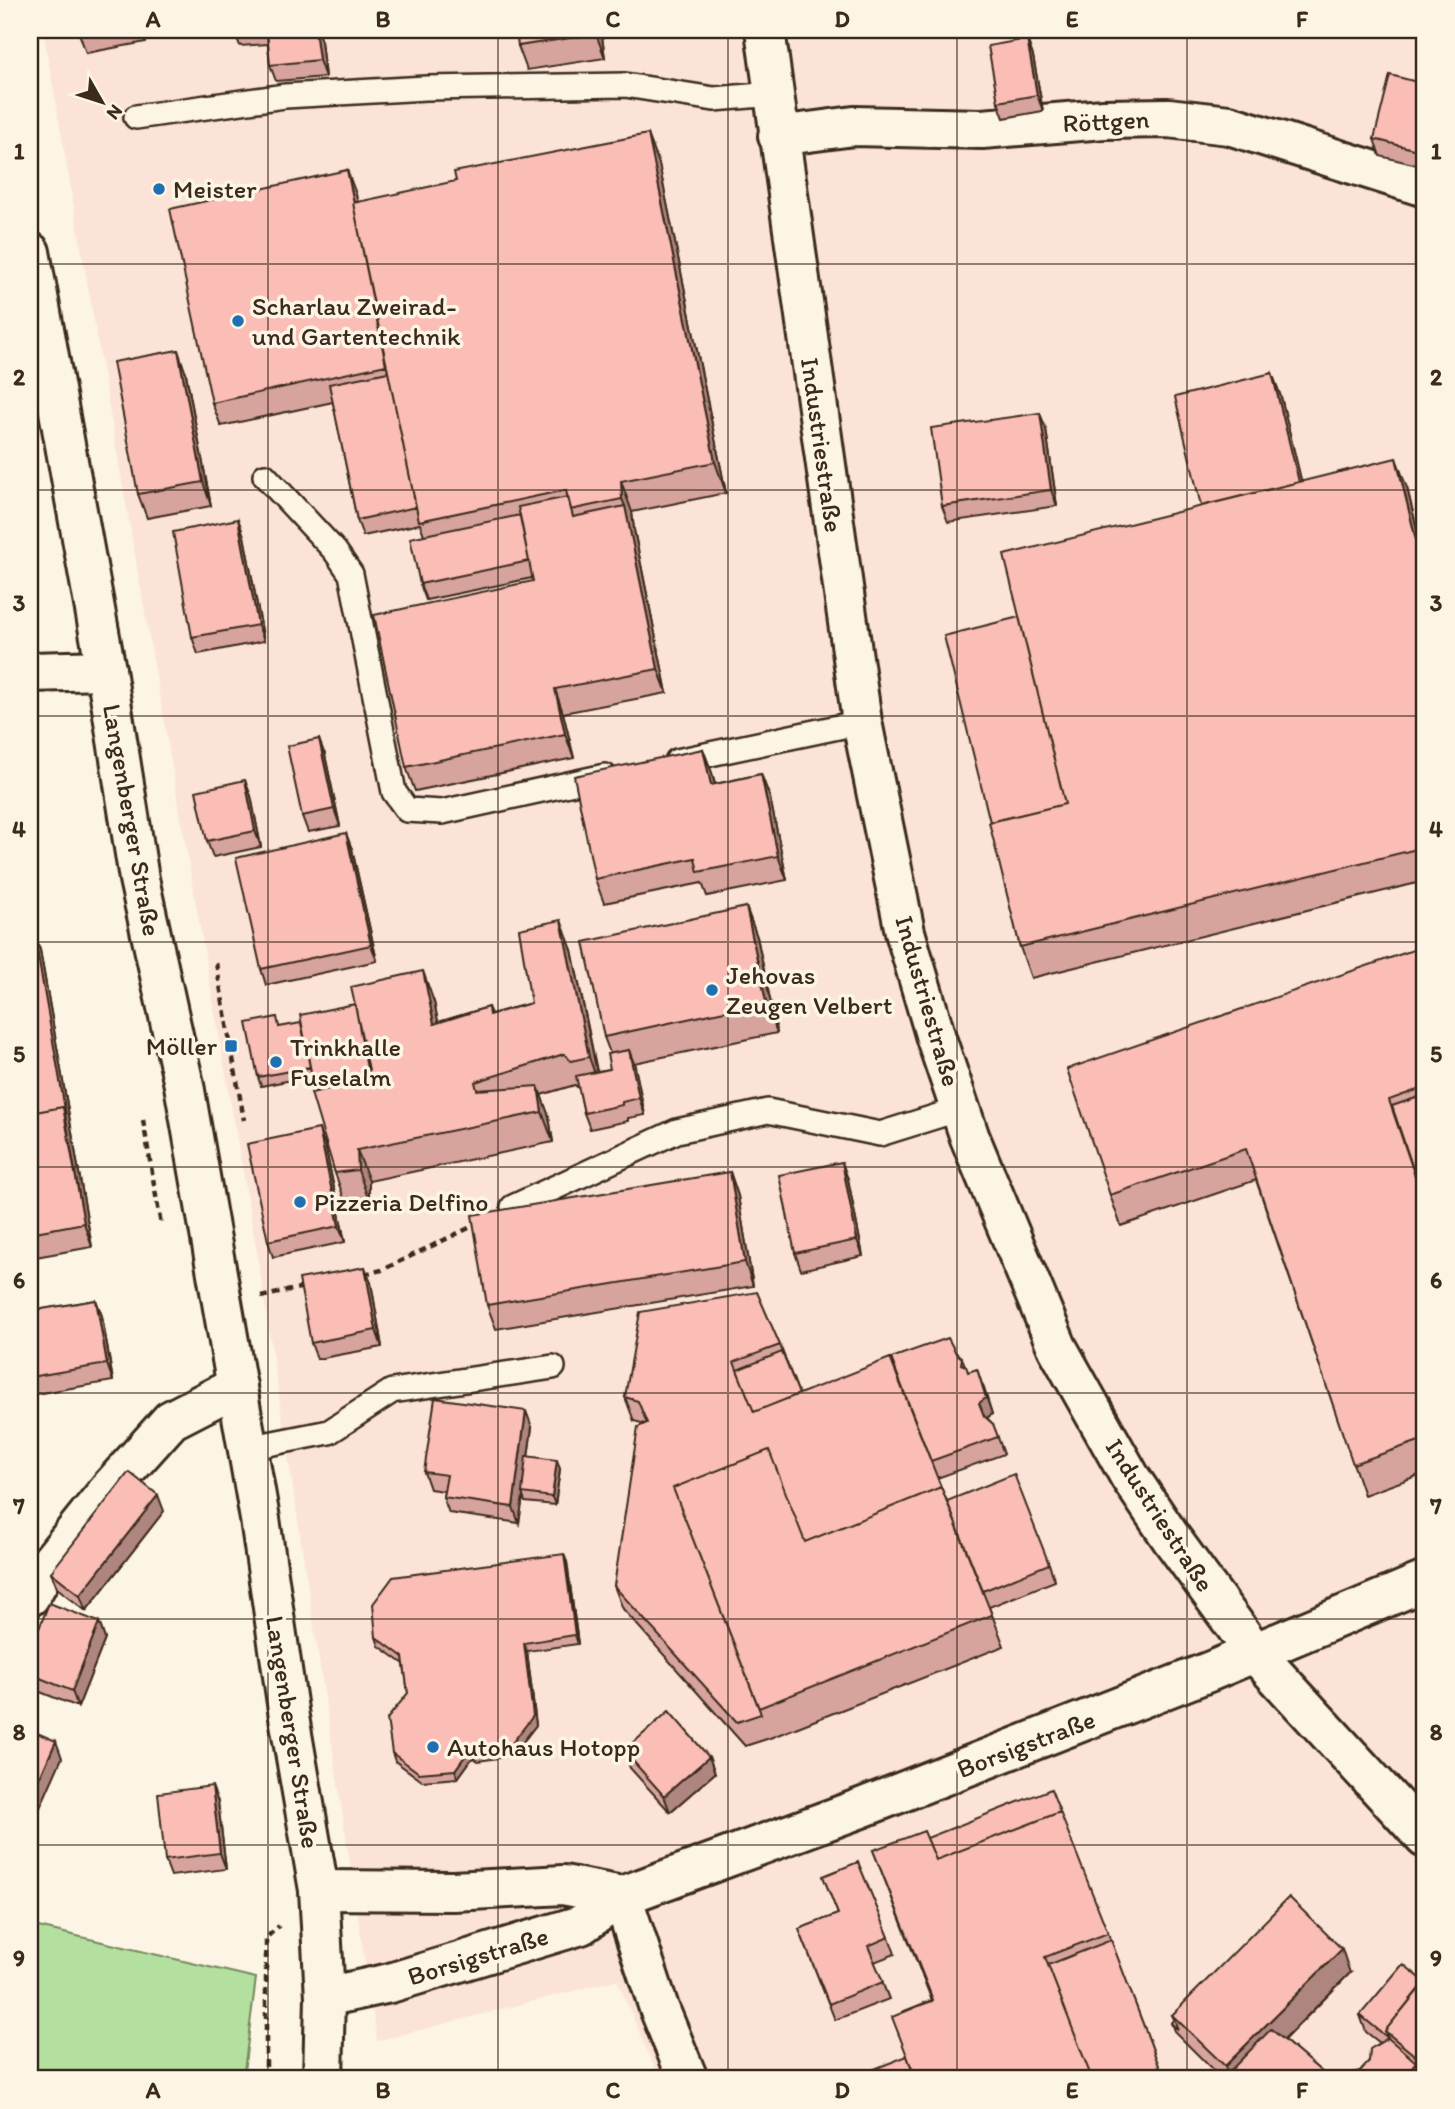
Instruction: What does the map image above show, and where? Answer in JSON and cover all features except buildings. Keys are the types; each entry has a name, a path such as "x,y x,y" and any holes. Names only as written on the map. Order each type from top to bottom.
{"street":[{"name":"Industriestraße","path":"765,30 862,722 905,932 960,1109 1015,1250 1057,1347 1130,1477 1255,1653 1425,1838"},
{"name":"Röttgen","path":"778,136 855,126 982,129 1104,119 1168,118 1229,125 1425,187"},
{"name":"Langenberger Straße","path":"30,252 106,670 139,879 184,1085 260,1519 289,1717 319,1890 325,1997 323,2079"},
{"path":"30,672 106,670"},
{"path":"30,1596 46,1568 102,1497 171,1420 237,1386"},
{"name":"Borsigstraße","path":"325,1997 390,1983 581,1926 622,1896 874,1803 1255,1653 1425,1581"},
{"name":"Borsigstraße","path":"319,1890 453,1891 563,1885 622,1896"},
{"path":"622,1896 659,2008 688,2079"}],"lane":[{"path":"136,117 285,96 426,88 625,85 714,99 773,94"},
{"path":"265,476 335,551 351,574 394,792 407,810 442,812 630,770"},
{"path":"657,765 862,722"},
{"path":"513,1207 677,1131 768,1111 880,1135 960,1109"},
{"path":"247,1448 329,1433 392,1391 553,1367"}],"path":[{"path":"216,963 244,1120"},
{"path":"144,1120 161,1225"},
{"path":"355,1276 382,1269 513,1207"},
{"path":"223,1306 316,1285"},
{"path":"265,2079 266,1938 319,1890"}],"shaded area":[{"path":"43,30 1425,31 1425,2079 659,2079 617,1980 377,2041 258,1259"}],"green space":[{"path":"948,30 1425,30 1425,31 949,32"},
{"path":"30,1925 256,1978 243,2079 30,2079"}],"place":[{"name":"Meister","path":"159,189"},
{"name":"Scharlau Zweirad- und Gartentechnik","path":"238,321"},
{"name":"Jehovas Zeugen Velbert","path":"712,990"},
{"name":"Möller","path":"231,1046"},
{"name":"Trinkhalle Fuselalm","path":"276,1062"},
{"name":"Pizzeria Delfino","path":"300,1202"},
{"name":"Autohaus Hotopp","path":"433,1747"}]}
